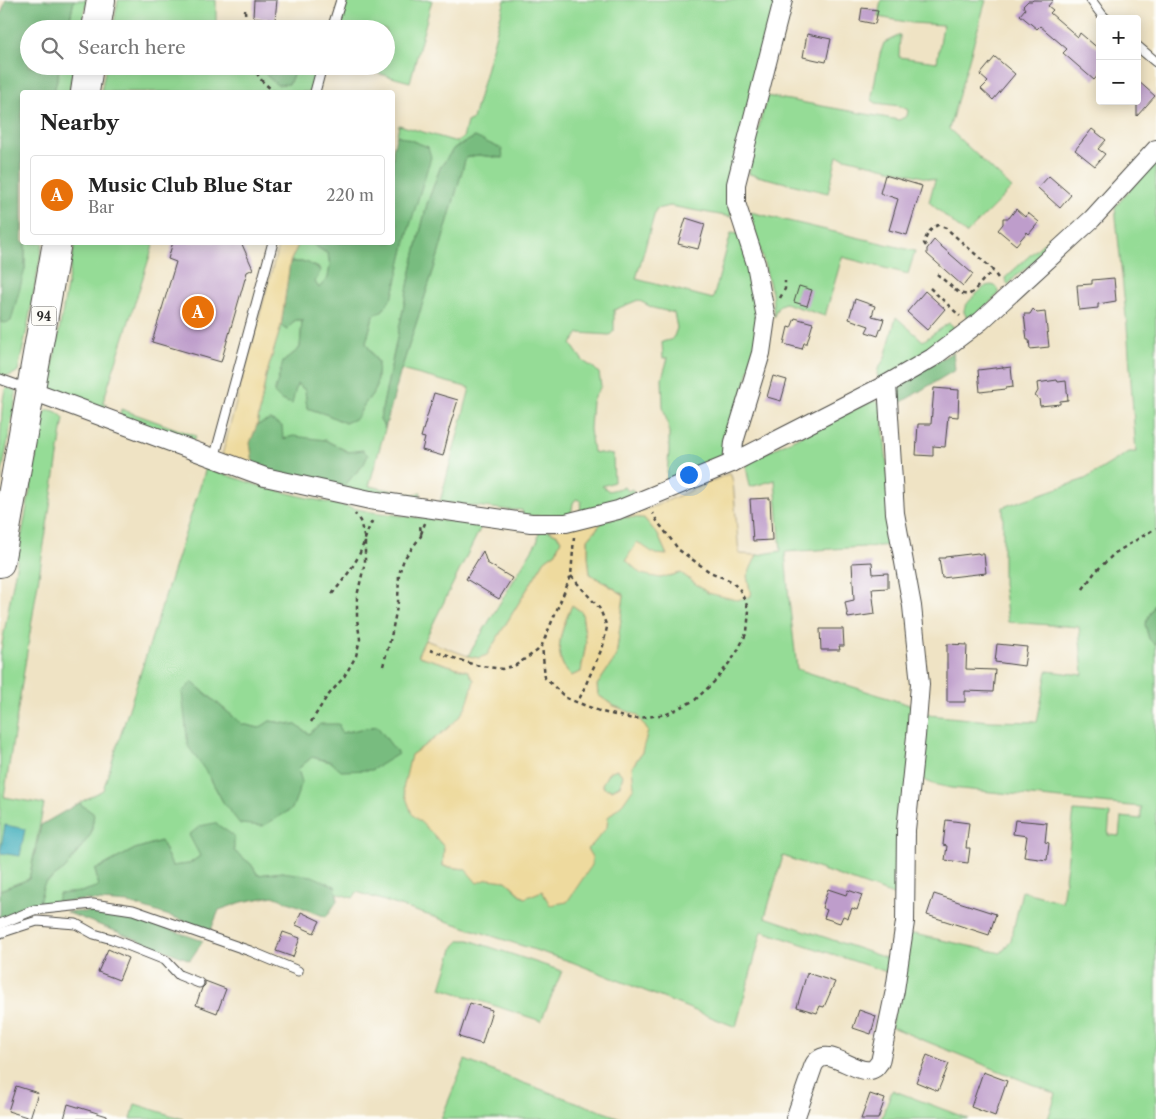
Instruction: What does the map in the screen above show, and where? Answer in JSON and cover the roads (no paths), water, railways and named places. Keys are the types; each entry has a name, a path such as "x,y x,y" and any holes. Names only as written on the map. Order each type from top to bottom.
{"main road":[{"path":"98,20 101,0"},
{"path":"85,90 88,75"},
{"name":"94","path":"0,563 56,245"}],"street":[{"path":"732,463 734,442 761,353 766,318 756,264 736,203 736,184 783,0"},
{"path":"30,390 265,477 410,506 531,523 566,523 618,510 732,463 886,384 932,358 981,321 1092,219 1156,148"},
{"path":"795,1119 813,1066 818,1059 825,1057 834,1058 866,1071 875,1068 880,1062 895,990 905,922 906,830 920,684 912,606 894,512 886,384"}],"lane":[{"path":"334,20 340,0"},
{"path":"1091,0 1102,15"},
{"path":"1141,49 1156,62"},
{"path":"315,90 319,75"},
{"path":"214,458 272,245"},
{"path":"0,379 30,390"},
{"path":"0,924 34,910 42,909 94,904 133,910 250,951 298,971"},
{"path":"0,933 36,921 76,924 94,934 112,938 165,960 179,975 198,983"}],"water":[{"path":"5,825 25,829 20,856 0,853"}],"place":[{"name":"Music Club Blue Star","path":"198,312"}]}
